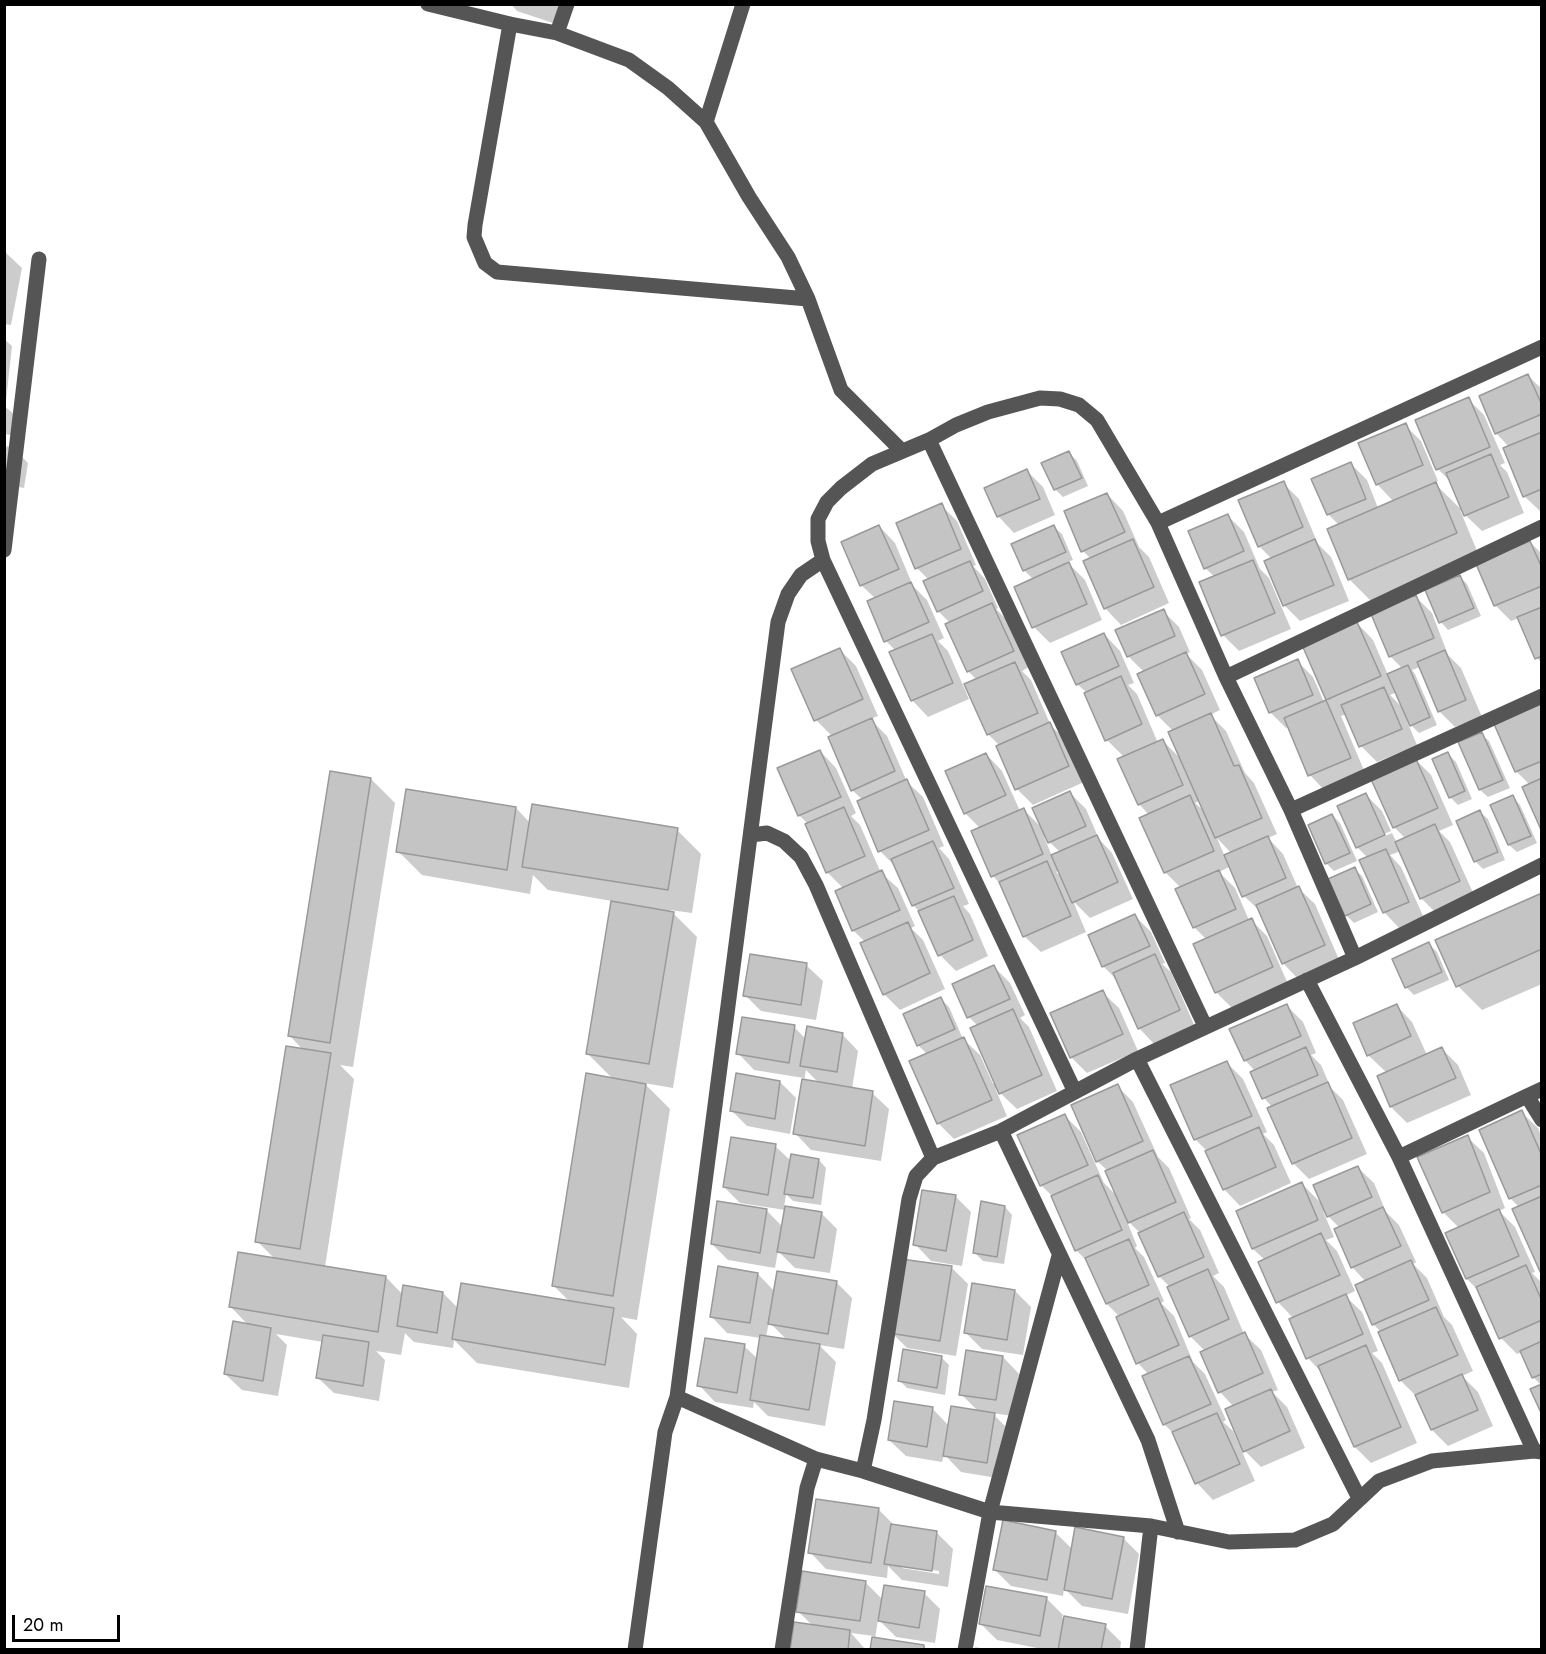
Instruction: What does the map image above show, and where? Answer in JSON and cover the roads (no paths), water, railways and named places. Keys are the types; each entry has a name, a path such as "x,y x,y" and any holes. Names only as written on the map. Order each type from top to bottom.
{"street":[{"path":"428,4 557,33 629,60 668,88 706,122 749,197 788,257 808,299 841,390 902,451"},
{"path":"557,33 567,4"},
{"path":"706,122 743,4"},
{"path":"510,24 475,225 474,237 485,263 497,272 808,299"},
{"path":"4,549 39,259"},
{"path":"1158,523 1542,348"},
{"path":"1075,1092 823,560 818,541 818,519 827,502 872,464 988,412 1040,398 1059,399 1079,405 1097,420 1158,523 1226,677 1291,810 1355,958"},
{"path":"928,440 1205,1026"},
{"path":"1226,677 1542,528"},
{"path":"635,1650 665,1432 677,1397 778,622 788,594 801,575 823,560"},
{"path":"1291,810 1542,696"},
{"path":"751,835 767,833 784,841 801,857 816,885 933,1158"},
{"path":"862,1471 874,1420 909,1199 916,1176 933,1158 1001,1131 1137,1059 1355,958 1542,865"},
{"path":"677,1397 816,1459 862,1471 990,1512 1151,1526 1229,1542 1295,1540 1333,1524 1379,1481 1431,1461 1538,1452 1399,1157 1307,980"},
{"path":"1137,1059 1359,1498"},
{"path":"1399,1157 1542,1089"},
{"path":"1527,1096 1542,1120"},
{"path":"1001,1131 1148,1440 1178,1532"},
{"path":"965,1650 990,1512 1059,1256"},
{"path":"782,1650 807,1488 816,1459"},
{"path":"1137,1650 1151,1526"}]}
